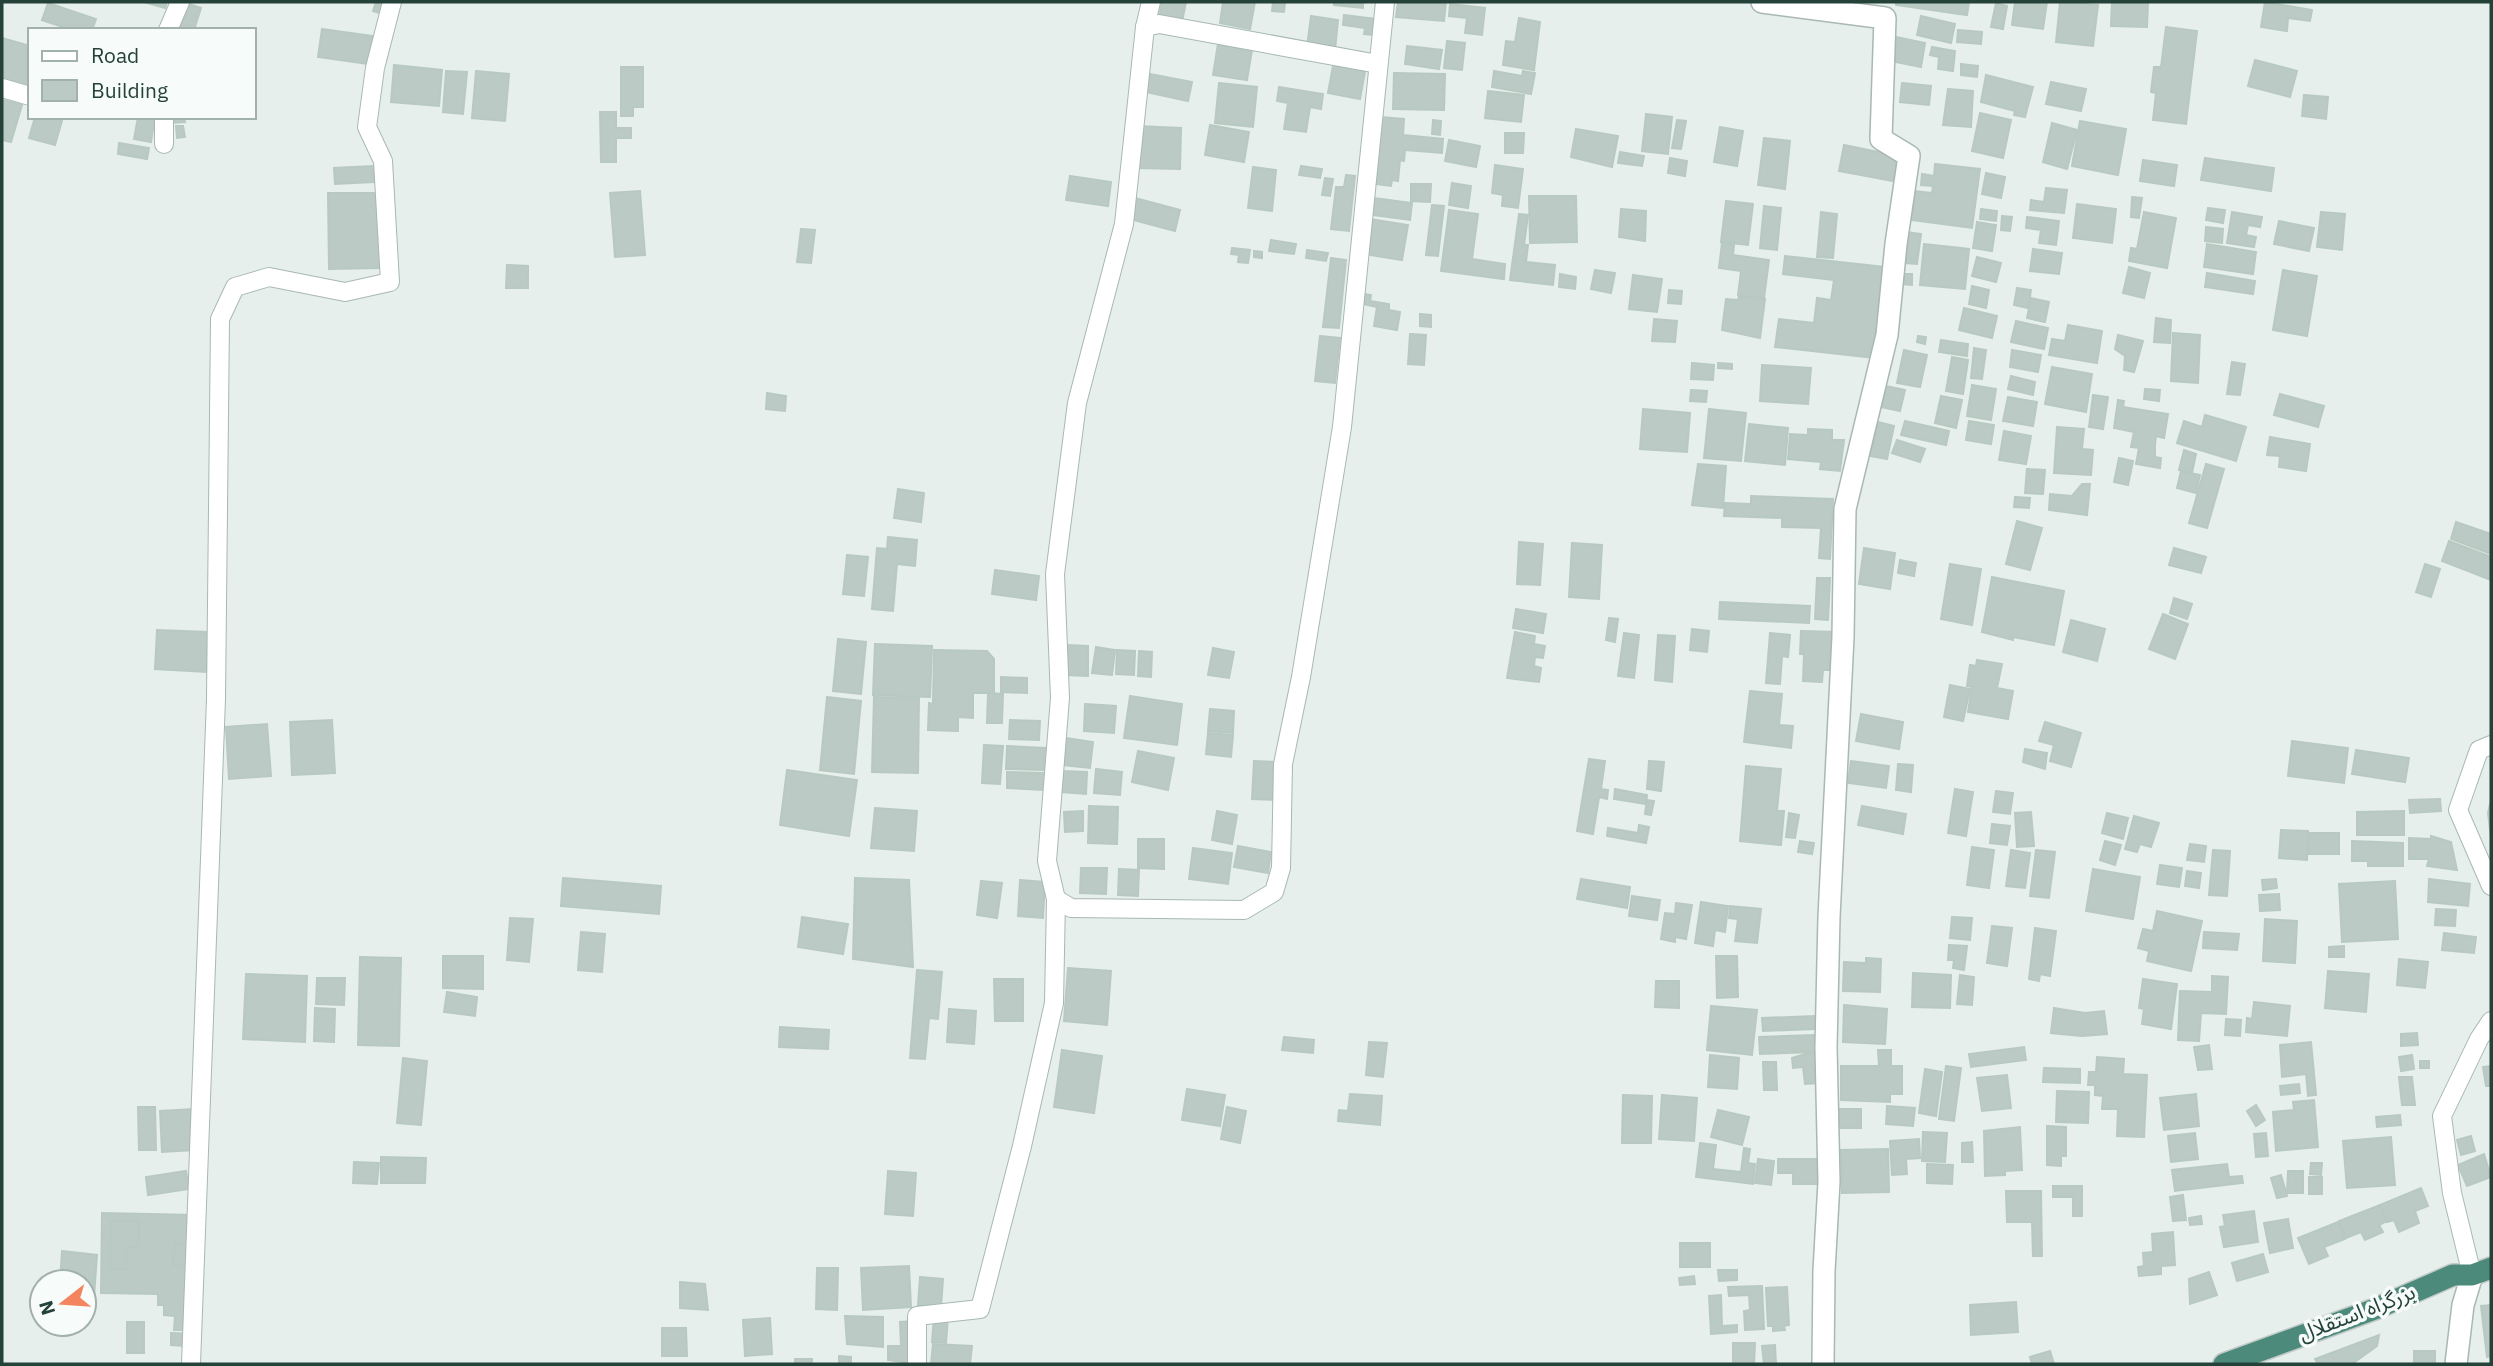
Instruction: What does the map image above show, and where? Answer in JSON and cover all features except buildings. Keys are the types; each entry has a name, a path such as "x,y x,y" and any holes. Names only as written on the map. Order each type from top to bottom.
{"highway":[{"name":"بزرگراه استقلال","path":"2224,1364 2375,1309 2453,1275 2482,1272"}],"street":[{"path":"169,28 180,2"},
{"path":"191,1364 216,699 220,318 235,287 269,277 345,292 390,282 383,161 367,127 375,68 393,2"},
{"path":"917,1364 917,1316 980,1308 1022,1146 1054,1003 1056,899 1047,861 1060,698 1055,574 1077,403 1124,223 1145,27 1151,2"},
{"path":"1056,899 1071,908 1244,910 1274,892 1281,868 1283,764 1301,677 1342,426 1385,2"},
{"path":"1762,2 1885,18 1881,139 1909,156 1896,244 1887,335 1845,509 1843,637 1829,917 1826,1047 1829,1182 1823,1364"},
{"path":"1145,27 1159,24 1378,64"},
{"path":"2,88 28,95"},
{"path":"164,119 164,144"},
{"path":"2491,745 2479,750 2458,810 2491,886"},
{"path":"2456,1364 2463,1305 2482,1272 2452,1193 2442,1116 2479,1039 2491,1021"}]}
